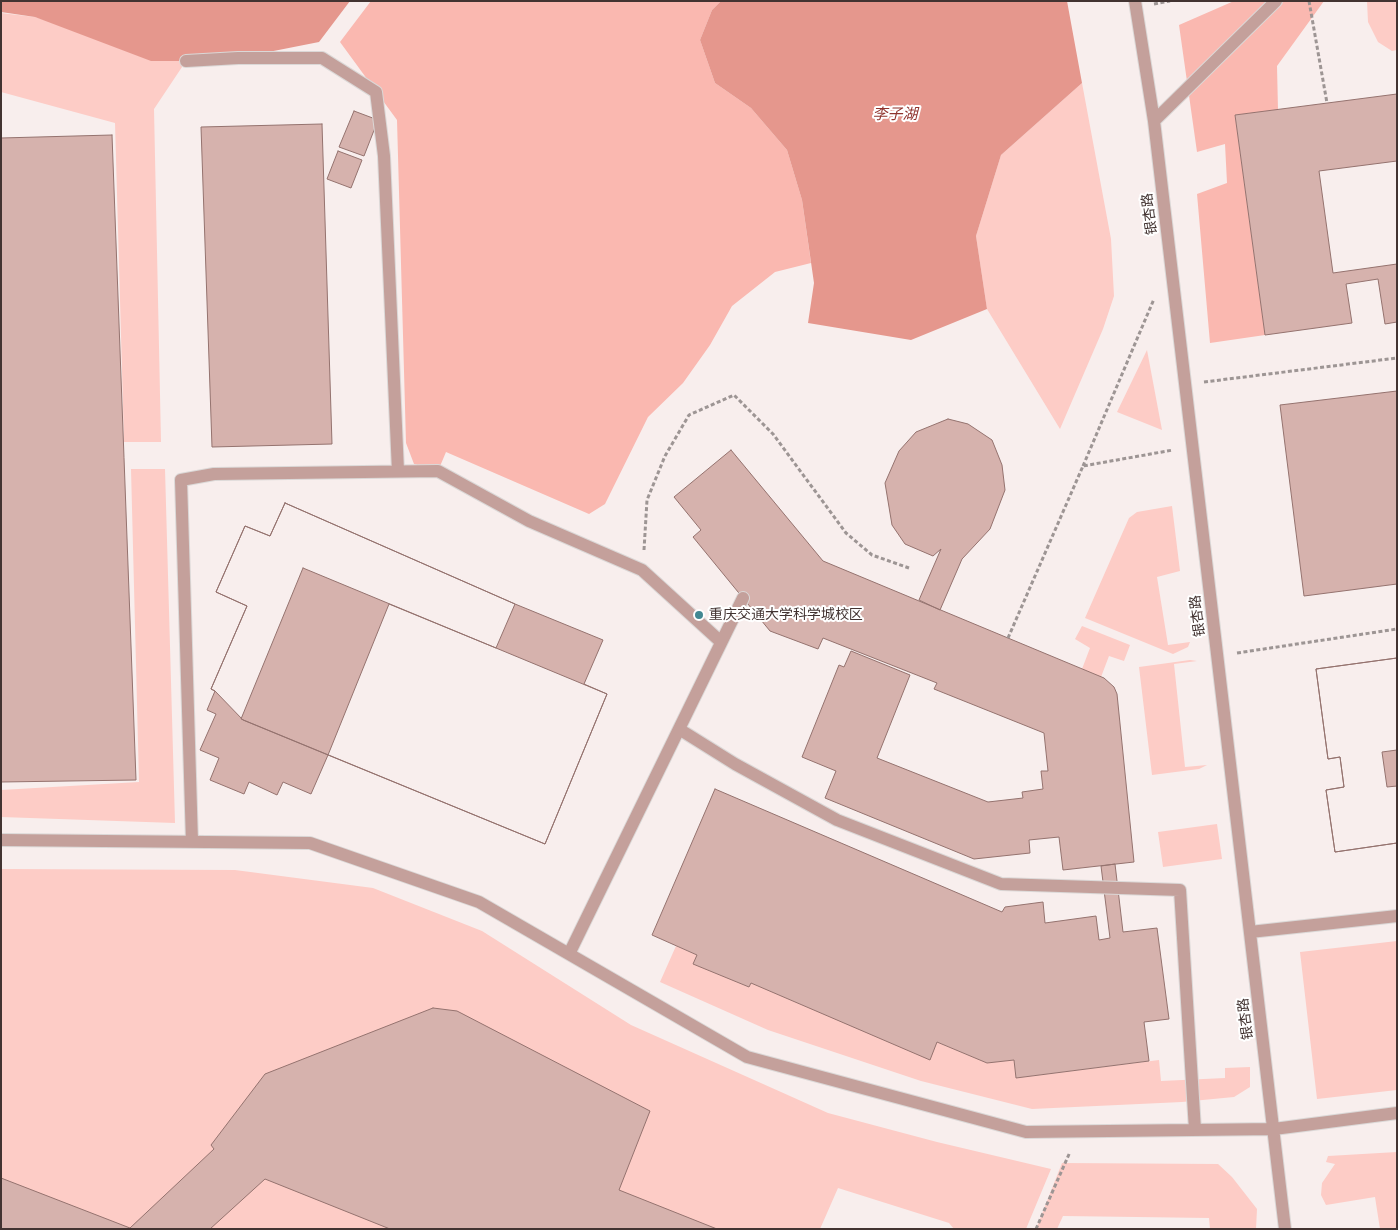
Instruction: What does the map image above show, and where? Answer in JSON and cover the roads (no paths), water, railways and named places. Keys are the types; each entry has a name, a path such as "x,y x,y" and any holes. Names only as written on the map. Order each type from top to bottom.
{"street":[{"name":"银杏路","path":"1135,1 1154,121 1285,1229"},
{"path":"1154,121 1276,1"},
{"path":"186,61 238,58 322,58 376,92 384,156 398,471"},
{"path":"192,842 181,480 214,474 438,471 529,521 642,570 721,642"},
{"path":"569,954 743,598"},
{"path":"679,729 735,764 837,820 1001,884 1180,890 1195,1130"},
{"path":"1,840 310,844 479,902 747,1056 1026,1132 1274,1128 1397,1113"},
{"path":"1250,932 1397,916"}],"water":[{"path":"1,1 350,1 319,42 223,61 151,61 35,17 1,12"},
{"name":"李子湖","path":"721,1 1067,1 1082,83 1001,155 976,236 987,309 911,340 808,323 814,283 802,200 787,150 751,108 715,83 700,40 712,10"}],"place":[{"name":"重庆交通大学科学城校区","path":"699,615"}]}
